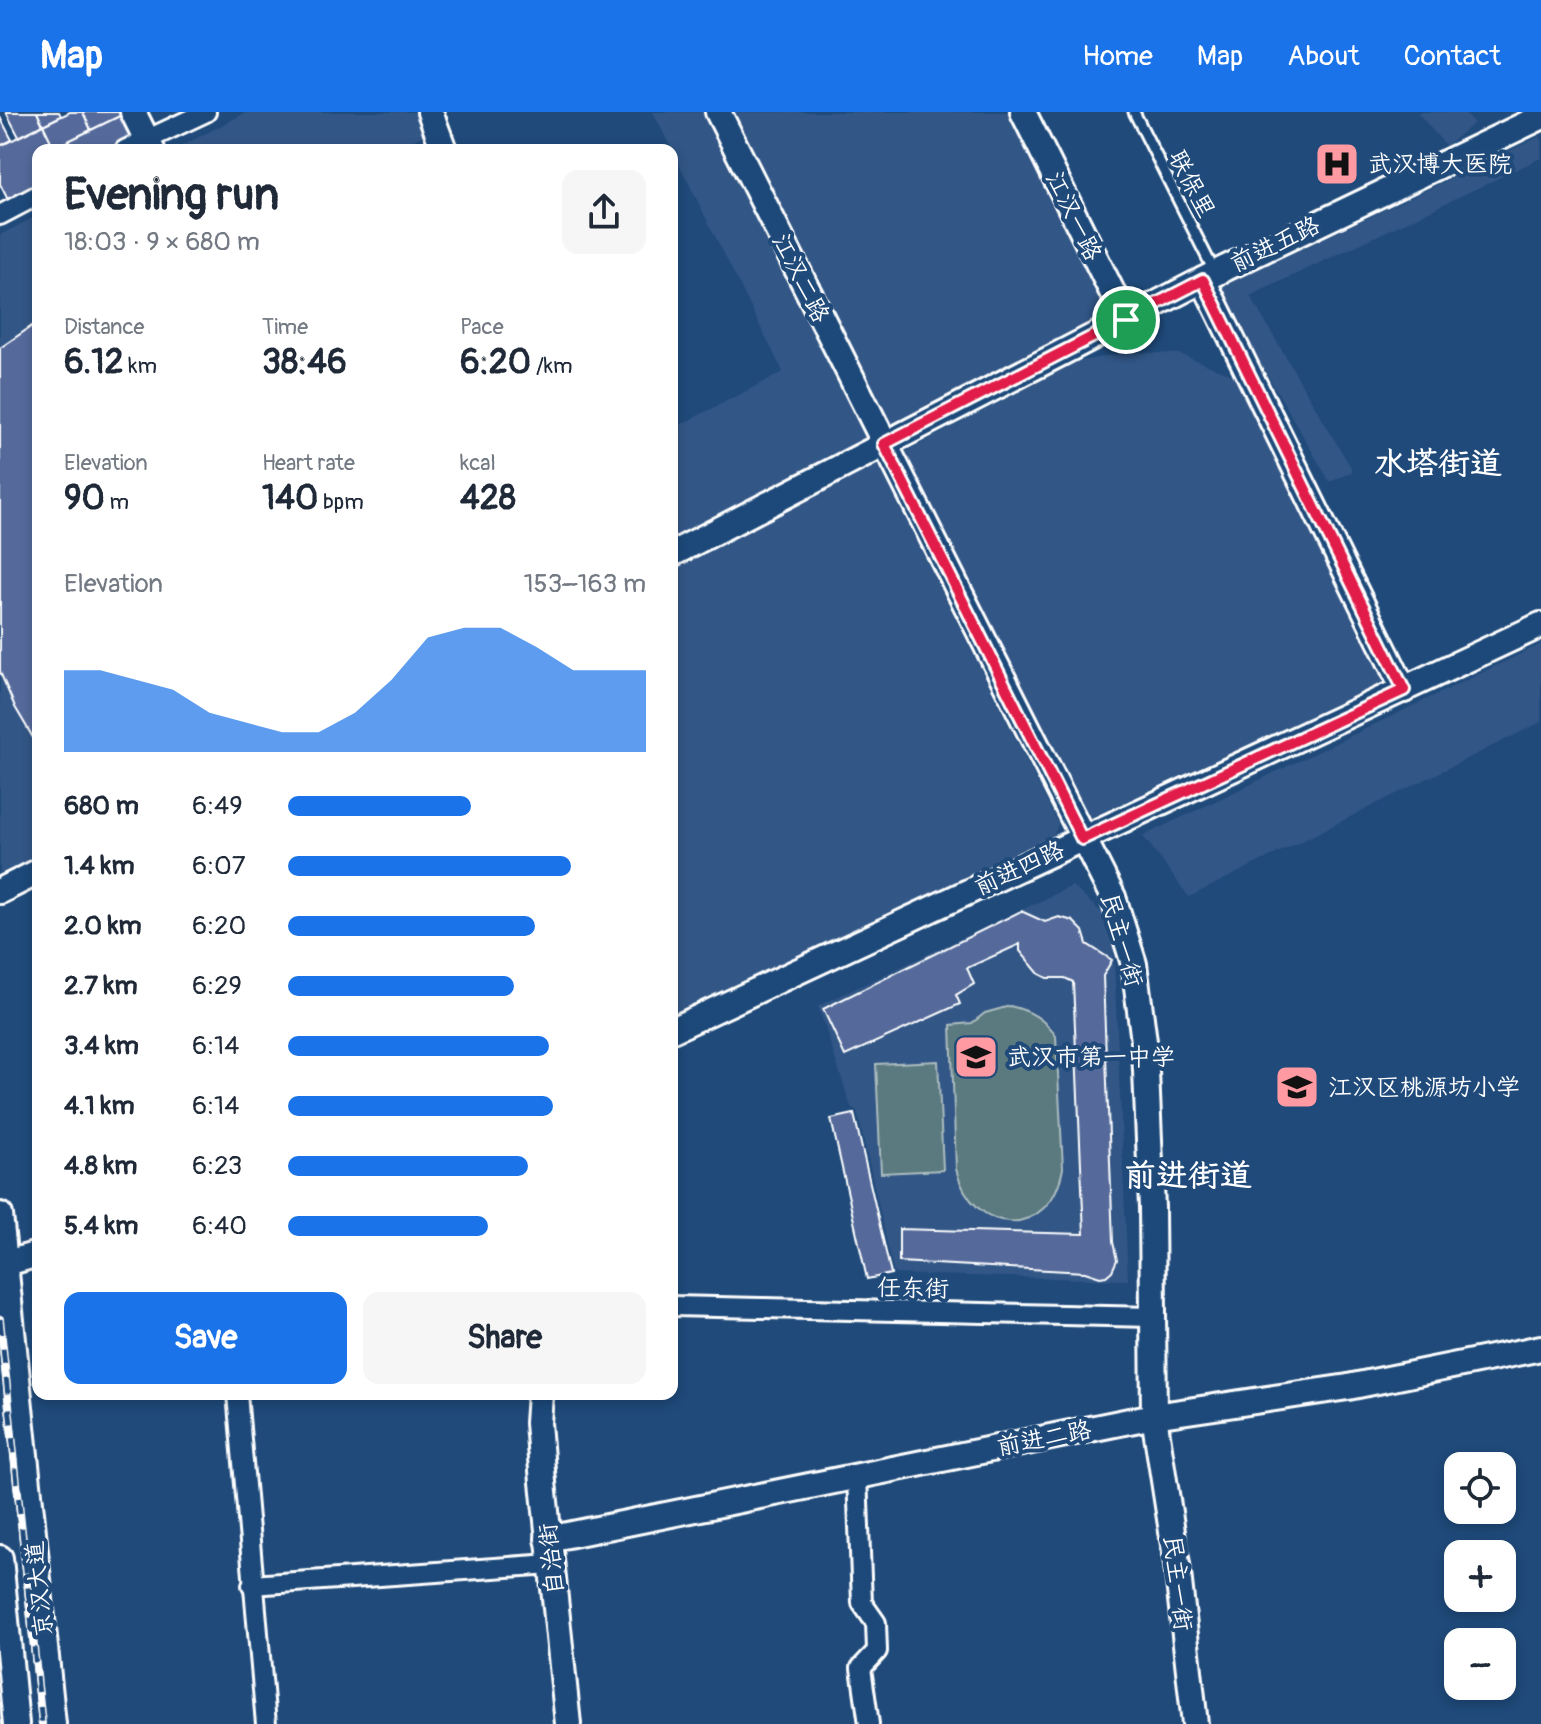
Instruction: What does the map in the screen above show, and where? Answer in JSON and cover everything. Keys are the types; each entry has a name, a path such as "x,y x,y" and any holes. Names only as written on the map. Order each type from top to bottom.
{"street":[{"path":"133,112 141,144"},
{"path":"145,144 206,112"},
{"path":"430,112 442,144"},
{"name":"江汉二路","path":"718,112 884,444"},
{"name":"江汉一路","path":"1023,112 1126,320"},
{"name":"前进五路","path":"678,551 1209,277 1541,117"},
{"path":"1,211 32,198"},
{"path":"1209,277 1404,690"},
{"name":"民主一街","path":"884,444 1113,897 1134,964 1145,1049 1152,1208 1154,1416 1177,1564 1195,1724"},
{"name":"前进四路","path":"678,1027 1541,625"},
{"path":"0,891 32,875"},
{"name":"京汉大道","path":"0,1215 2,1265 53,1724"},
{"path":"2,1265 32,1256"},
{"name":"任东街","path":"678,1306 1153,1317"},
{"name":"前进二路","path":"548,1539 1154,1416 1348,1387 1541,1348"},
{"path":"237,1400 266,1724"},
{"name":"自治街","path":"540,1400 538,1423 548,1539 568,1724"},
{"path":"857,1476 862,1603 876,1623 877,1651 861,1668 869,1724"},
{"name":"京汉大道","path":"0,1558 16,1724"},
{"path":"252,1585 551,1564"}],"lane":[{"name":"联保里","path":"1134,112 1209,277"}],"shaded area":[{"path":"247,112 419,112 425,134 408,144 186,144"},
{"path":"653,112 705,112 869,436 678,535 678,426 783,372 678,162 678,144 669,144"},
{"path":"728,112 1008,112 1110,315 888,425"},
{"path":"1417,112 1464,112 1474,123 1446,146"},
{"path":"1541,136 1541,158 1250,296 1353,471 1330,482 1217,289"},
{"path":"32,218 32,858 0,873 0,235"},
{"path":"1128,352 1180,354 1235,376 1385,682 1087,819 903,453 1076,362"},
{"path":"878,464 1058,824 1052,840 678,1010 678,568"},
{"path":"1541,644 1541,722 1189,897 1143,836"},
{"name":"武汉市第一中学","path":"1072,886 1103,914 1113,936 1128,1280 894,1274 857,1111 851,1107 818,1006"}],"green space":[{"path":"1010,1006 1036,1016 1056,1036 1063,1168 1055,1192 1043,1209 1028,1218 1011,1221 994,1218 978,1208 965,1191 956,1169 951,1025 972,1023 985,1013"},
{"path":"938,1061 943,1170 881,1173 876,1064"}],"building":[{"path":"6,112 37,112 43,125 19,137"},
{"path":"37,112 59,112 61,116 43,125"},
{"path":"70,112 83,112 91,130 62,144 52,144 43,125"},
{"path":"83,112 126,112 126,113 91,130"},
{"path":"126,113 138,138 126,144 62,144"},
{"path":"0,117 12,140 0,146"},
{"path":"43,125 52,144 32,144 32,190 9,202 0,184 0,146"},
{"path":"32,326 32,736 0,672 0,348"},
{"path":"1021,911 1045,922 1059,917 1073,921 1083,931 1087,944 1112,960 1103,976 1113,1242 1117,1260 1106,1276 1085,1272 899,1262 899,1229 1084,1234 1073,982 1039,974 1020,951 1020,944 967,968 974,984 956,995 960,1004 845,1056 823,1009"},
{"path":"854,1114 891,1274 867,1279 831,1119"}],"railway":[{"path":"0,1319 42,1724"}],"place":[{"name":"武汉博大医院","path":"1337,164"},
{"name":"武汉市第一中学","path":"976,1057"},
{"name":"江汉区桃源坊小学","path":"1297,1087"}],"district":[{"name":"水塔街道","path":"1438,463"},
{"name":"前进街道","path":"1188,1175"}],"route":[{"path":"1203,280 1404,690 1082,839 884,444 1126,320 1203,280"}]}
